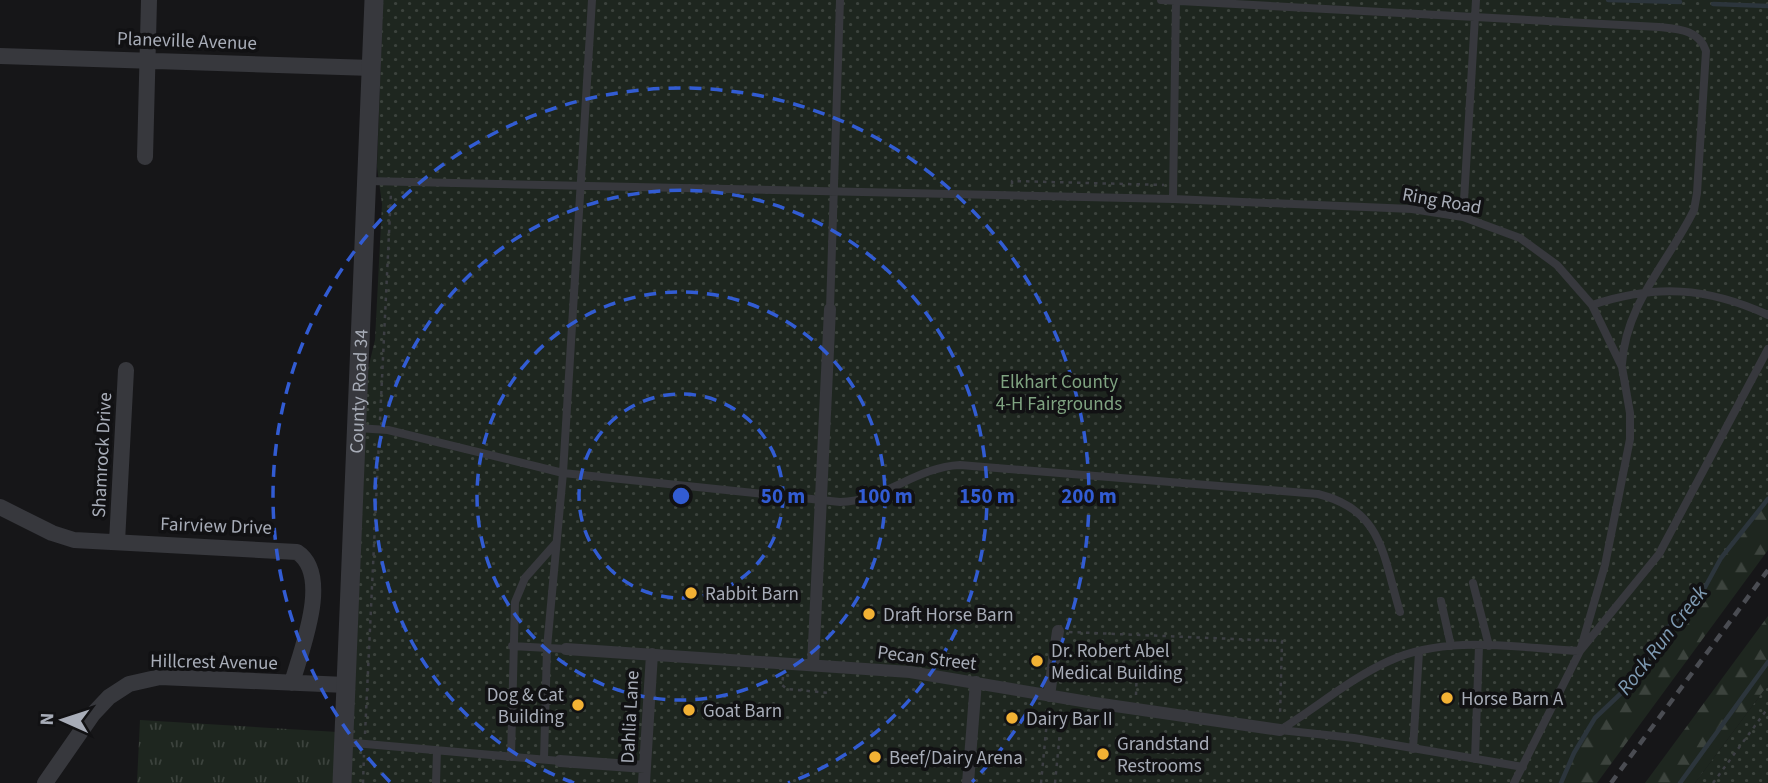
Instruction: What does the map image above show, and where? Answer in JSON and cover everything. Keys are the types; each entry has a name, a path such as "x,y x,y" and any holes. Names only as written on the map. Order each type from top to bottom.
{"street":[{"path":"145,157 149,0"},
{"name":"County Road 34","path":"342,783 374,0"},
{"name":"Planeville Avenue","path":"0,56 372,68"},
{"path":"813,665 830,309"},
{"name":"Shamrock Drive","path":"117,542 126,370"},
{"name":"Fairview Drive","path":"0,507 62,537 290,550 303,556 310,566 314,595 292,683"},
{"path":"1049,696 1063,632"},
{"name":"Pecan Street","path":"566,649 910,672 1049,696 1280,730"},
{"name":"Dahlia Lane","path":"644,783 652,654"},
{"name":"Hillcrest Avenue","path":"45,783 93,714 109,697 129,684 160,677 345,685"},
{"path":"968,783 976,682"},
{"path":"560,761 645,767"}],"lane":[{"path":"544,759 547,648 563,473 592,0"},
{"path":"830,309 840,0"},
{"path":"1161,0 1677,28 1703,42 1706,51 1698,193 1694,210 1631,316 1624,341 1622,367"},
{"path":"1173,199 1177,0"},
{"path":"1463,216 1476,0"},
{"name":"Ring Road","path":"367,181 1173,199 1412,209 1463,216 1492,226 1540,250 1592,305 1622,367 1630,413 1627,467 1605,565 1580,651 1514,783"},
{"path":"1592,305 1645,293 1678,289 1718,295 1768,315"},
{"path":"1280,730 1374,668 1403,655 1451,646 1580,651 1660,554 1768,349"},
{"path":"356,428 379,429 563,473 847,502 868,499 926,470 960,466 1318,495 1348,503 1363,515 1374,532 1400,612"},
{"path":"511,757 513,618 520,589 531,569 557,542"},
{"path":"1473,583 1489,646"},
{"path":"1441,601 1451,646"},
{"path":"512,646 566,649"},
{"path":"1475,759 1479,646"},
{"path":"1413,749 1419,652"},
{"path":"1280,730 1354,738 1523,767"},
{"path":"343,742 560,761"},
{"path":"436,783 437,750"}],"path":[{"path":"363,783 392,181"},
{"path":"1012,195 1012,181 1173,185"},
{"path":"1063,632 1282,641 1280,730"},
{"path":"1135,709 1138,635"},
{"path":"784,663 784,688 830,692"},
{"path":"1041,783 1049,696"},
{"path":"1713,783 1768,708"}],"green space":[{"name":"Elkhart County 4-H Fairgrounds","path":"383,0 1768,0 1768,499 1721,558 1698,600 1663,632 1634,681 1595,718 1574,753 1561,783 350,783 367,373 375,340 382,204 377,167"},
{"path":"1768,499 1768,550 1597,783 1561,783 1574,753 1595,718 1634,681 1663,632 1698,600 1721,558"},
{"path":"1768,616 1768,685 1695,783 1645,783"},
{"path":"1768,685 1768,783 1695,783"},
{"path":"140,720 338,732 334,783 137,783"}],"waterway":[{"path":"1608,0 1680,2"},
{"path":"1713,4 1768,6"},
{"name":"Rock Run Creek","path":"1561,783 1574,753 1595,718 1634,681 1663,632 1698,600 1721,558 1768,499"},
{"path":"1680,783 1768,662"}],"railway":[{"path":"1611,783 1768,570"}],"place":[{"name":"Rabbit Barn","path":"691,593"},
{"name":"Draft Horse Barn","path":"869,614"},
{"name":"Dr. Robert Abel Medical Building","path":"1037,661"},
{"name":"Horse Barn A","path":"1447,698"},
{"name":"Dog & Cat Building","path":"578,705"},
{"name":"Goat Barn","path":"689,710"},
{"name":"Dairy Bar II","path":"1012,718"},
{"name":"Grandstand Restrooms","path":"1103,754"},
{"name":"Beef/Dairy Arena","path":"875,757"}]}
